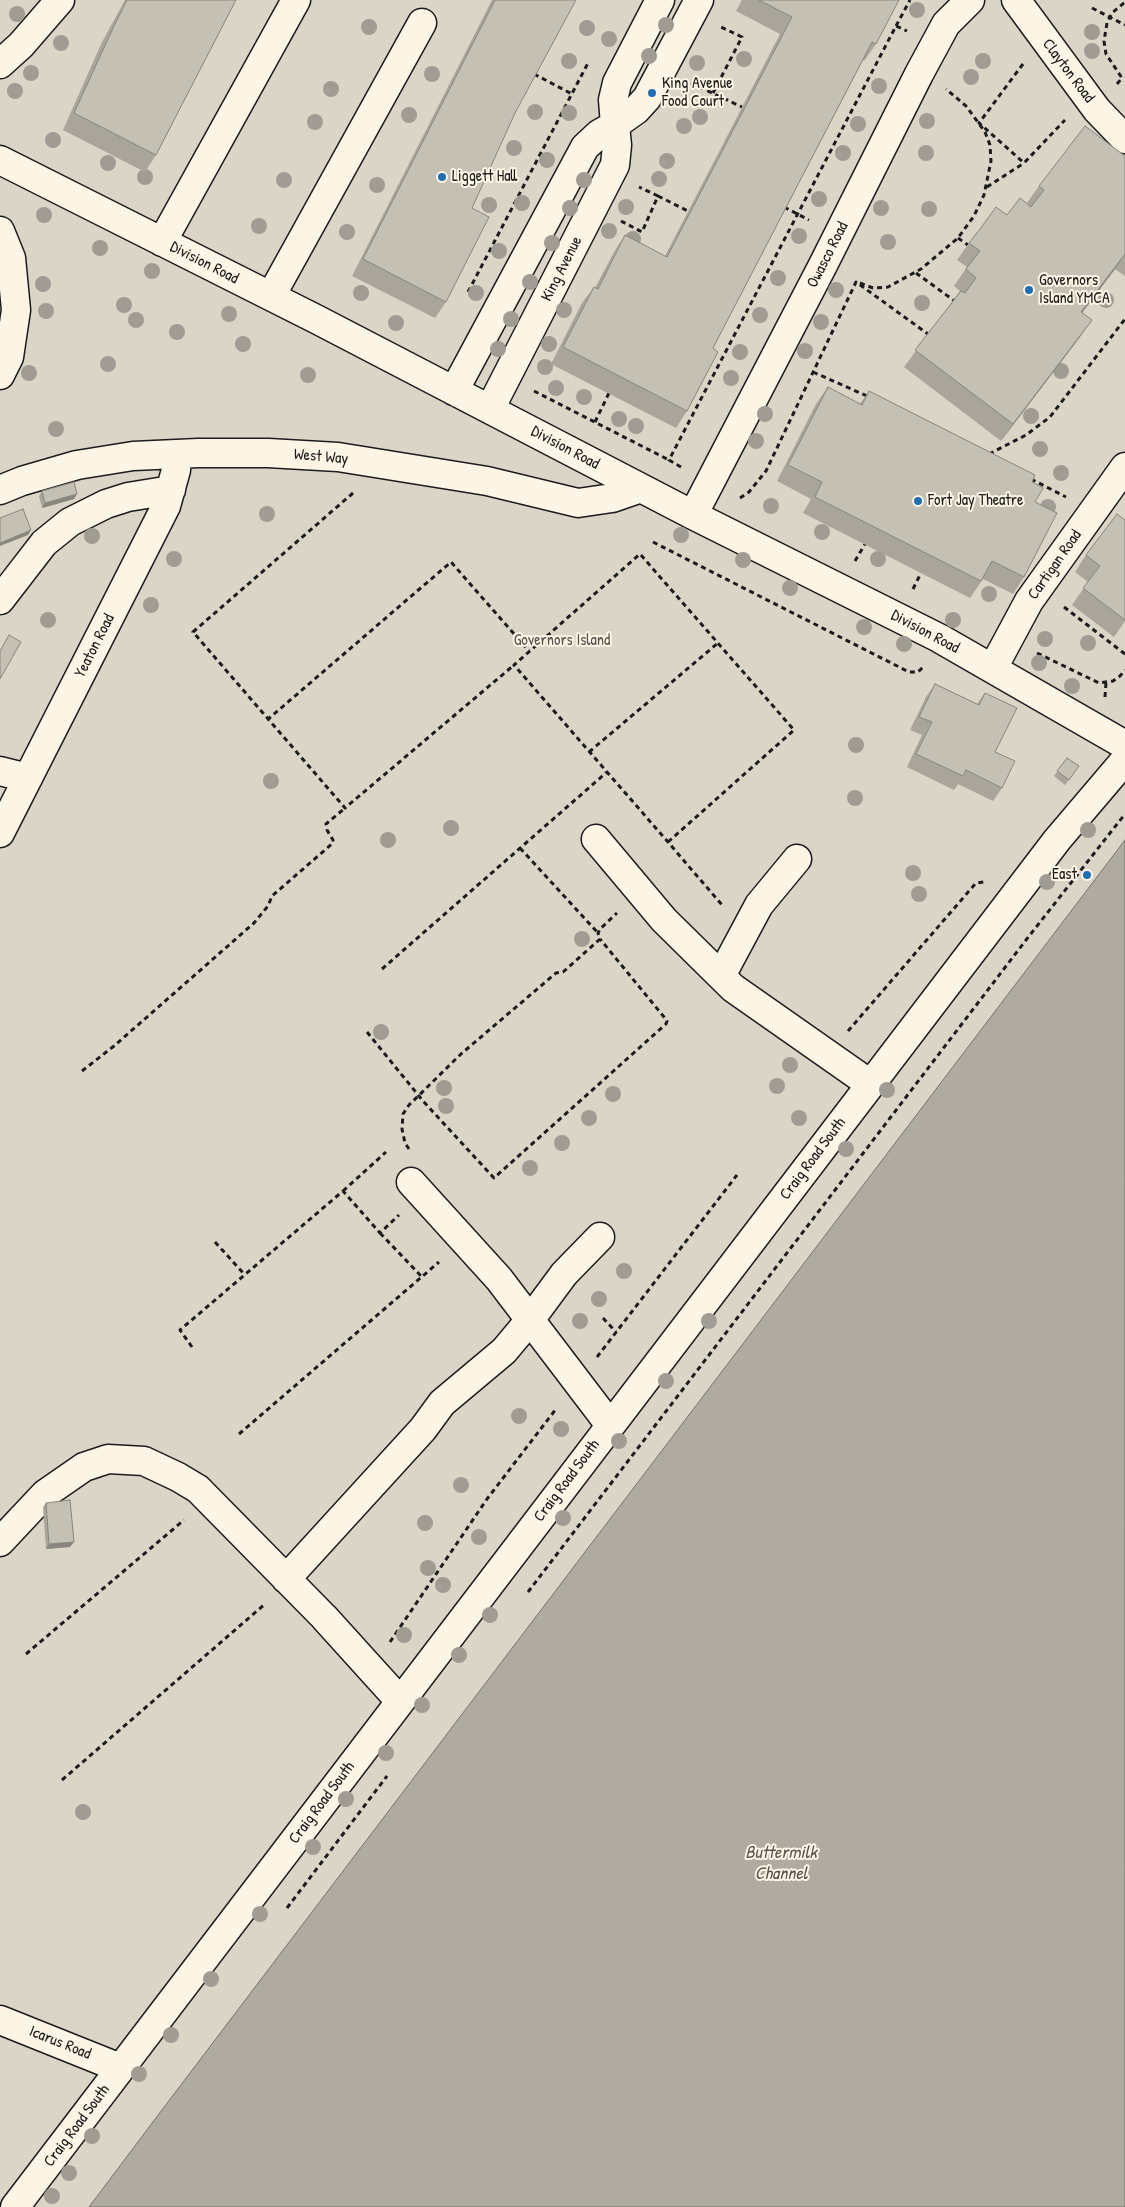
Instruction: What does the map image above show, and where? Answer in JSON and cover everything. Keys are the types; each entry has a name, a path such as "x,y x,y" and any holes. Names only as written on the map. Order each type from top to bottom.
{"street":[{"path":"0,64 21,45 60,0"},
{"path":"162,242 296,0"},
{"name":"King Avenue","path":"490,409 615,164 618,145 613,100 617,83 660,0"},
{"name":"Owasco Road","path":"693,514 823,265 934,46 946,24 970,0"},
{"name":"Clayton Road","path":"1016,0 1093,104 1125,139"},
{"path":"454,391 585,148 599,134 636,110 646,98 696,7"},
{"path":"270,296 422,23"},
{"name":"Division Road","path":"0,160 270,296 641,488 939,638 1125,744"},
{"path":"0,231 11,258 16,310 9,357 0,375"},
{"name":"West Way","path":"0,490 22,481 77,465 133,456 268,453 338,457 486,481 578,503 612,498 641,488"},
{"name":"Yeaton Road","path":"0,833 166,506 177,454"},
{"name":"Cartigan Road","path":"993,668 1029,601 1092,510 1125,467"},
{"path":"0,600 44,543 70,522 106,504 128,497 170,490"},
{"name":"Craig Road South","path":"15,2207 1011,899 1057,840 1125,760"},
{"path":"0,771 28,778"},
{"path":"596,839 664,920 733,988 870,1084"},
{"path":"721,976 759,904 797,860"},
{"path":"416,1189 499,1279 610,1425"},
{"path":"288,1581 423,1429 442,1403 504,1351 564,1274 600,1237"},
{"path":"0,1542 45,1494 84,1467 108,1459 144,1461 178,1477 198,1490 288,1581 400,1701"},
{"name":"Icarus Road","path":"0,2020 120,2068"}],"path":[{"path":"669,460 910,0"},
{"path":"986,187 1024,163 1122,78 1106,54 1104,41 1106,23 1122,3 1125,2"},
{"path":"696,7 742,38 713,93"},
{"path":"1092,8 1125,25"},
{"path":"896,26 934,46"},
{"path":"979,122 1043,38"},
{"path":"466,296 589,61"},
{"path":"663,70 742,107"},
{"path":"533,74 572,94"},
{"path":"919,74 953,93 979,122 1024,163"},
{"path":"823,265 856,282 873,288 888,287 916,273 958,238 974,216 986,187 991,161 990,145 979,122"},
{"path":"658,196 688,211"},
{"path":"958,238 968,245"},
{"path":"916,273 958,304"},
{"path":"856,282 928,334"},
{"path":"693,514 723,506 749,492 766,471 856,282"},
{"path":"995,460 987,456 1026,435 1050,417 1125,319"},
{"path":"813,372 874,399"},
{"path":"530,388 688,471"},
{"path":"595,422 609,393"},
{"path":"1028,477 1092,510"},
{"path":"345,808 192,632 356,490"},
{"path":"653,542 909,672 918,672 939,638"},
{"path":"855,561 864,544"},
{"path":"82,1071 114,1046 254,923 268,906 272,896 333,843 326,830 326,824 514,665 640,554 794,730 668,842"},
{"path":"267,720 451,562 529,651"},
{"path":"913,590 921,573"},
{"path":"1058,602 1125,654"},
{"path":"589,752 718,642"},
{"path":"514,665 725,907"},
{"path":"382,969 607,772"},
{"path":"526,1595 1014,956 1125,814"},
{"path":"367,1032 419,1095 488,1174 494,1178 666,1024 667,1021 600,939 598,932 520,848"},
{"path":"822,1051 863,1013 976,883 988,882 1011,899"},
{"path":"598,932 641,892"},
{"path":"380,1233 416,1189 419,1171 418,1164 405,1143 402,1129 403,1114 409,1105 462,1054 556,973 563,972 600,939"},
{"path":"192,1347 180,1330 386,1152"},
{"path":"366,1664 487,1499 571,1375 616,1332 737,1175"},
{"path":"343,1191 422,1277"},
{"path":"215,1242 245,1275"},
{"path":"239,1434 442,1259"},
{"path":"603,1318 616,1332"},
{"path":"26,1654 208,1500"},
{"path":"62,1780 288,1581"},
{"path":"282,1915 389,1774"}],"green space":[{"name":"Governors Island","path":"0,0 1125,0 1125,840 89,2207 0,2207"}],"water":[{"name":"Buttermilk Channel","path":"1125,840 1125,2207 89,2207 174,2094"}],"building":[{"path":"127,0 236,0 156,155 74,113"},
{"name":"Liggett Hall","path":"495,0 576,0 515,113 472,208 489,217 446,302 363,259"},
{"path":"759,0 899,0 876,44 872,42 713,348 718,352 687,411 563,347 594,287 598,289 625,235 667,257 792,17"},
{"name":"Governors Island YMCA","path":"1085,126 1125,156 1125,254 1081,312 1092,320 1013,424 915,350 961,291 965,293 976,278 966,269 980,251 969,243 996,207 1007,215 1020,198 1031,207 1044,190 1039,186"},
{"name":"Fort Jay Theatre","path":"828,387 862,405 869,391 1035,475 1032,482 1043,488 1035,502 1057,513 1024,577 992,561 981,581 815,497 822,482 788,465"},
{"path":"74,482 77,494 45,503 42,491"},
{"path":"23,509 31,530 0,543 0,518"},
{"path":"1117,514 1125,520 1125,620 1083,588 1100,566 1086,555"},
{"path":"9,635 21,642 0,679 0,651"},
{"path":"935,684 979,705 985,693 1017,708 995,752 1015,761 1002,788 966,770 963,776 916,754 932,722 919,717"},
{"path":"1067,758 1079,766 1069,780 1057,771"},
{"path":"70,1500 74,1542 49,1544 46,1503"}],"place":[{"name":"King Avenue Food Court","path":"652,93"},
{"name":"Liggett Hall","path":"442,177"},
{"name":"Governors Island YMCA","path":"1029,290"},
{"name":"Fort Jay Theatre","path":"918,501"},
{"name":"East","path":"1087,875"}]}
